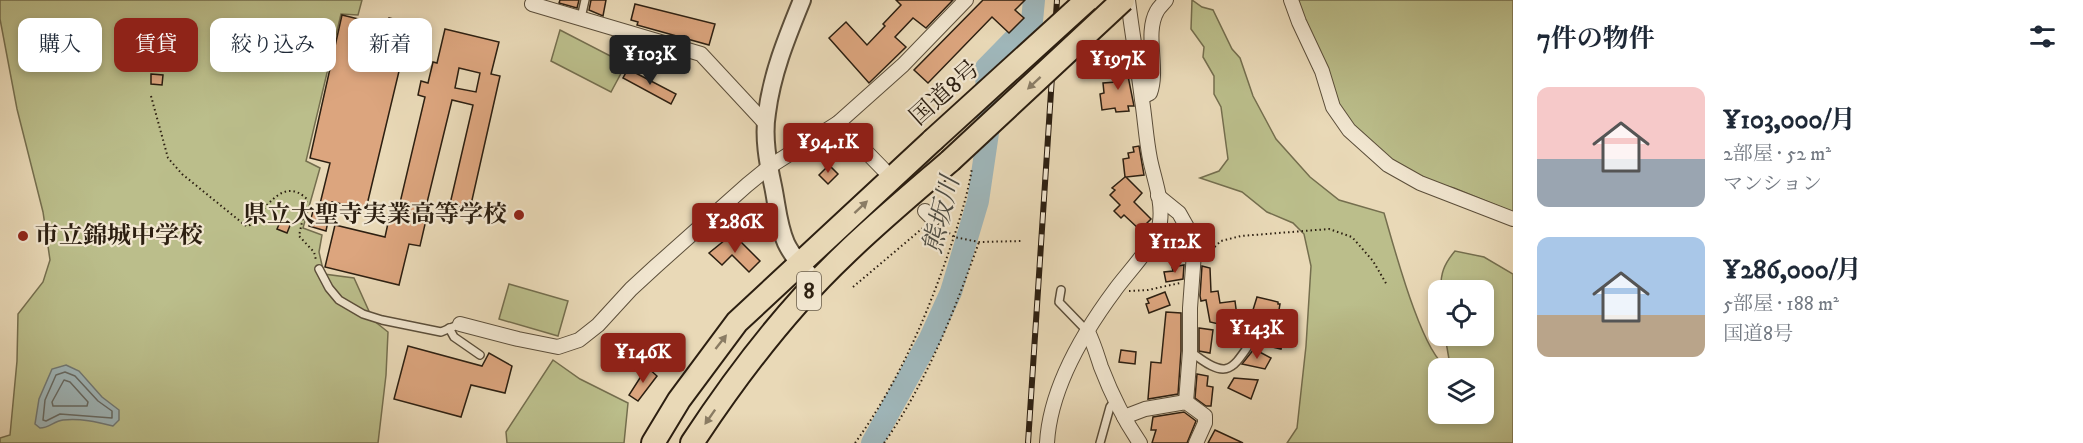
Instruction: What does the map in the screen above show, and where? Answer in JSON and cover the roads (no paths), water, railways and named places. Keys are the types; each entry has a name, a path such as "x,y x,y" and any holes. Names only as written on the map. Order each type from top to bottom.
{"highway":[{"name":"国道8号","path":"653,443 685,391 737,322 1087,0"},
{"name":"8","path":"692,443 753,355 843,255 950,161 1123,0"}],"street":[{"path":"802,0 774,75 766,124 769,167 779,222 786,244 817,283"},
{"path":"454,326 558,347 579,340 598,324 631,288 769,167 838,123 903,65 966,0"},
{"path":"1047,443 1048,425 1055,396 1088,332 1114,291 1148,249 1160,223 1158,196 1150,159 1128,0"},
{"path":"1142,97 1150,93 1153,83 1152,26 1157,12 1166,0"},
{"path":"1287,1 1322,71 1333,107 1349,130 1388,165 1420,183 1513,219"},
{"path":"530,2 554,5 581,18 701,54 766,124"},
{"path":"838,123 883,169"},
{"path":"1158,196 1179,213 1188,229 1194,253 1186,402"},
{"path":"1088,332 1124,417 1140,443"},
{"path":"1124,417 1145,409 1186,402 1205,416 1205,423 1196,443"}],"lane":[{"path":"581,18 585,0"},
{"path":"319,269 329,288 339,300 363,314 441,332 454,326 454,337 480,355"},
{"path":"1061,290 1059,302 1088,332"},
{"path":"1190,351 1210,367 1222,371 1231,368 1258,332"},
{"path":"1101,443 1110,407 1116,399"}],"water":[{"path":"66,365 79,371 102,397 119,410 119,420 113,426 76,420 60,421 43,428 35,424 39,399 52,369"}],"waterway":[{"name":"熊坂川","path":"872,443 930,338 951,292 978,201 988,133 986,68 1032,21 1034,0"}],"railway":[{"path":"1028,443 1057,0"}],"place":[{"name":"県立大聖寺実業高等学校","path":"519,215"},
{"name":"市立錦城中学校","path":"23,236"}]}
